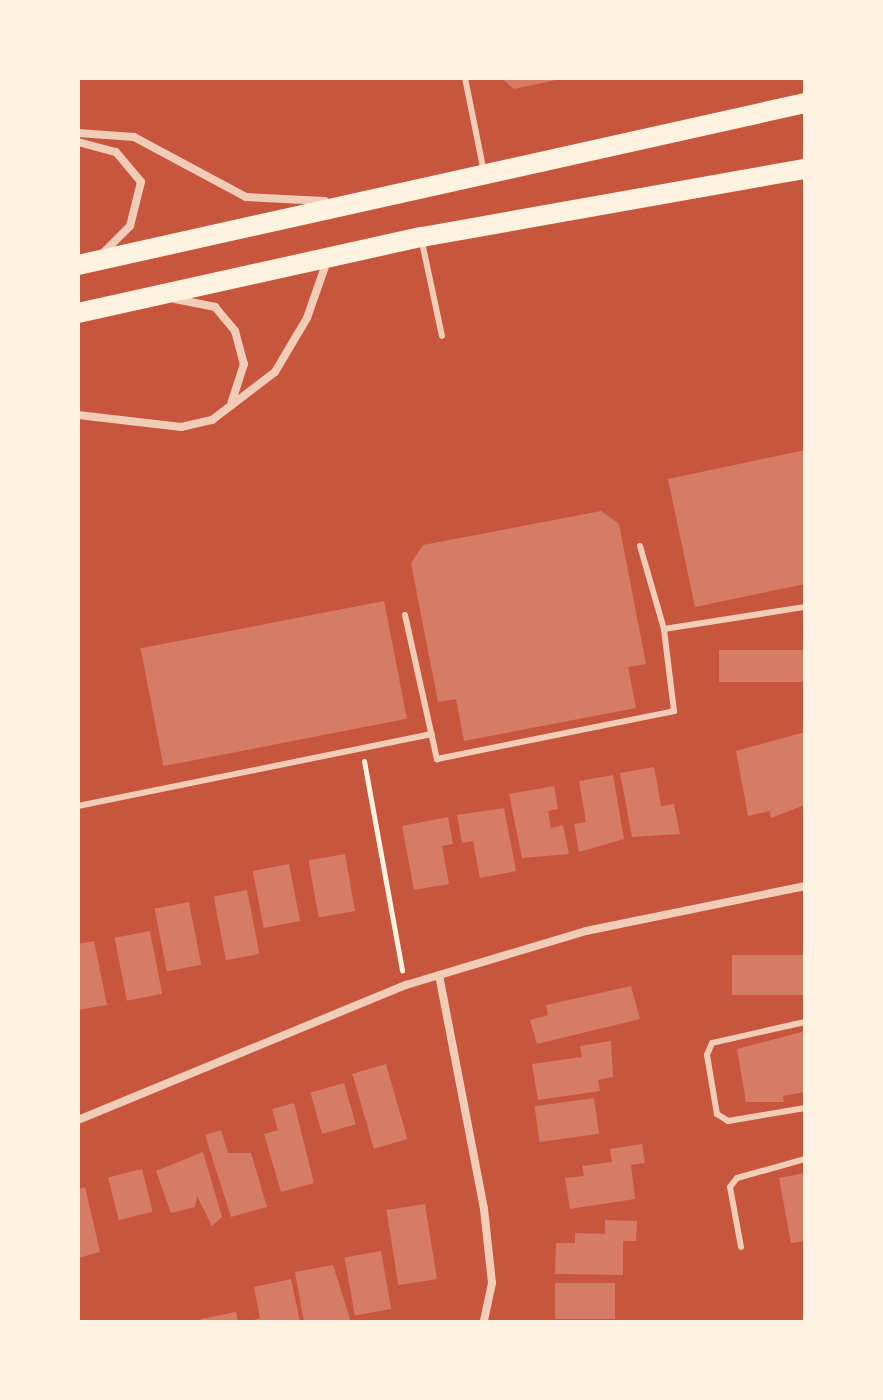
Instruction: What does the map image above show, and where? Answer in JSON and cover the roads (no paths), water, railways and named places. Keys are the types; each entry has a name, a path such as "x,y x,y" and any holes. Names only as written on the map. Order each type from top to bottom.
{"main road":[{"path":"86,264 484,172 805,103"},
{"path":"78,313 422,237 805,169"}],"street":[{"path":"78,133 134,137 246,197 296,204 378,197"},
{"path":"78,142 116,152 141,182 130,226 86,264"},
{"path":"78,415 181,427 212,420 275,372 307,318 328,256"},
{"path":"153,297 215,307 235,331 244,364 232,403"},
{"path":"78,1120 406,985 586,931 805,886"},
{"path":"439,975 484,1209 492,1283 484,1322"}],"lane":[{"path":"465,78 484,172"},
{"path":"422,237 442,336"},
{"path":"405,615 437,759 674,711 664,629 640,546"},
{"path":"664,629 805,607"},
{"path":"78,806 432,734"},
{"path":"805,1022 712,1043 707,1055 717,1114 728,1121 805,1108"},
{"path":"741,1247 730,1187 737,1178 805,1159"}]}
